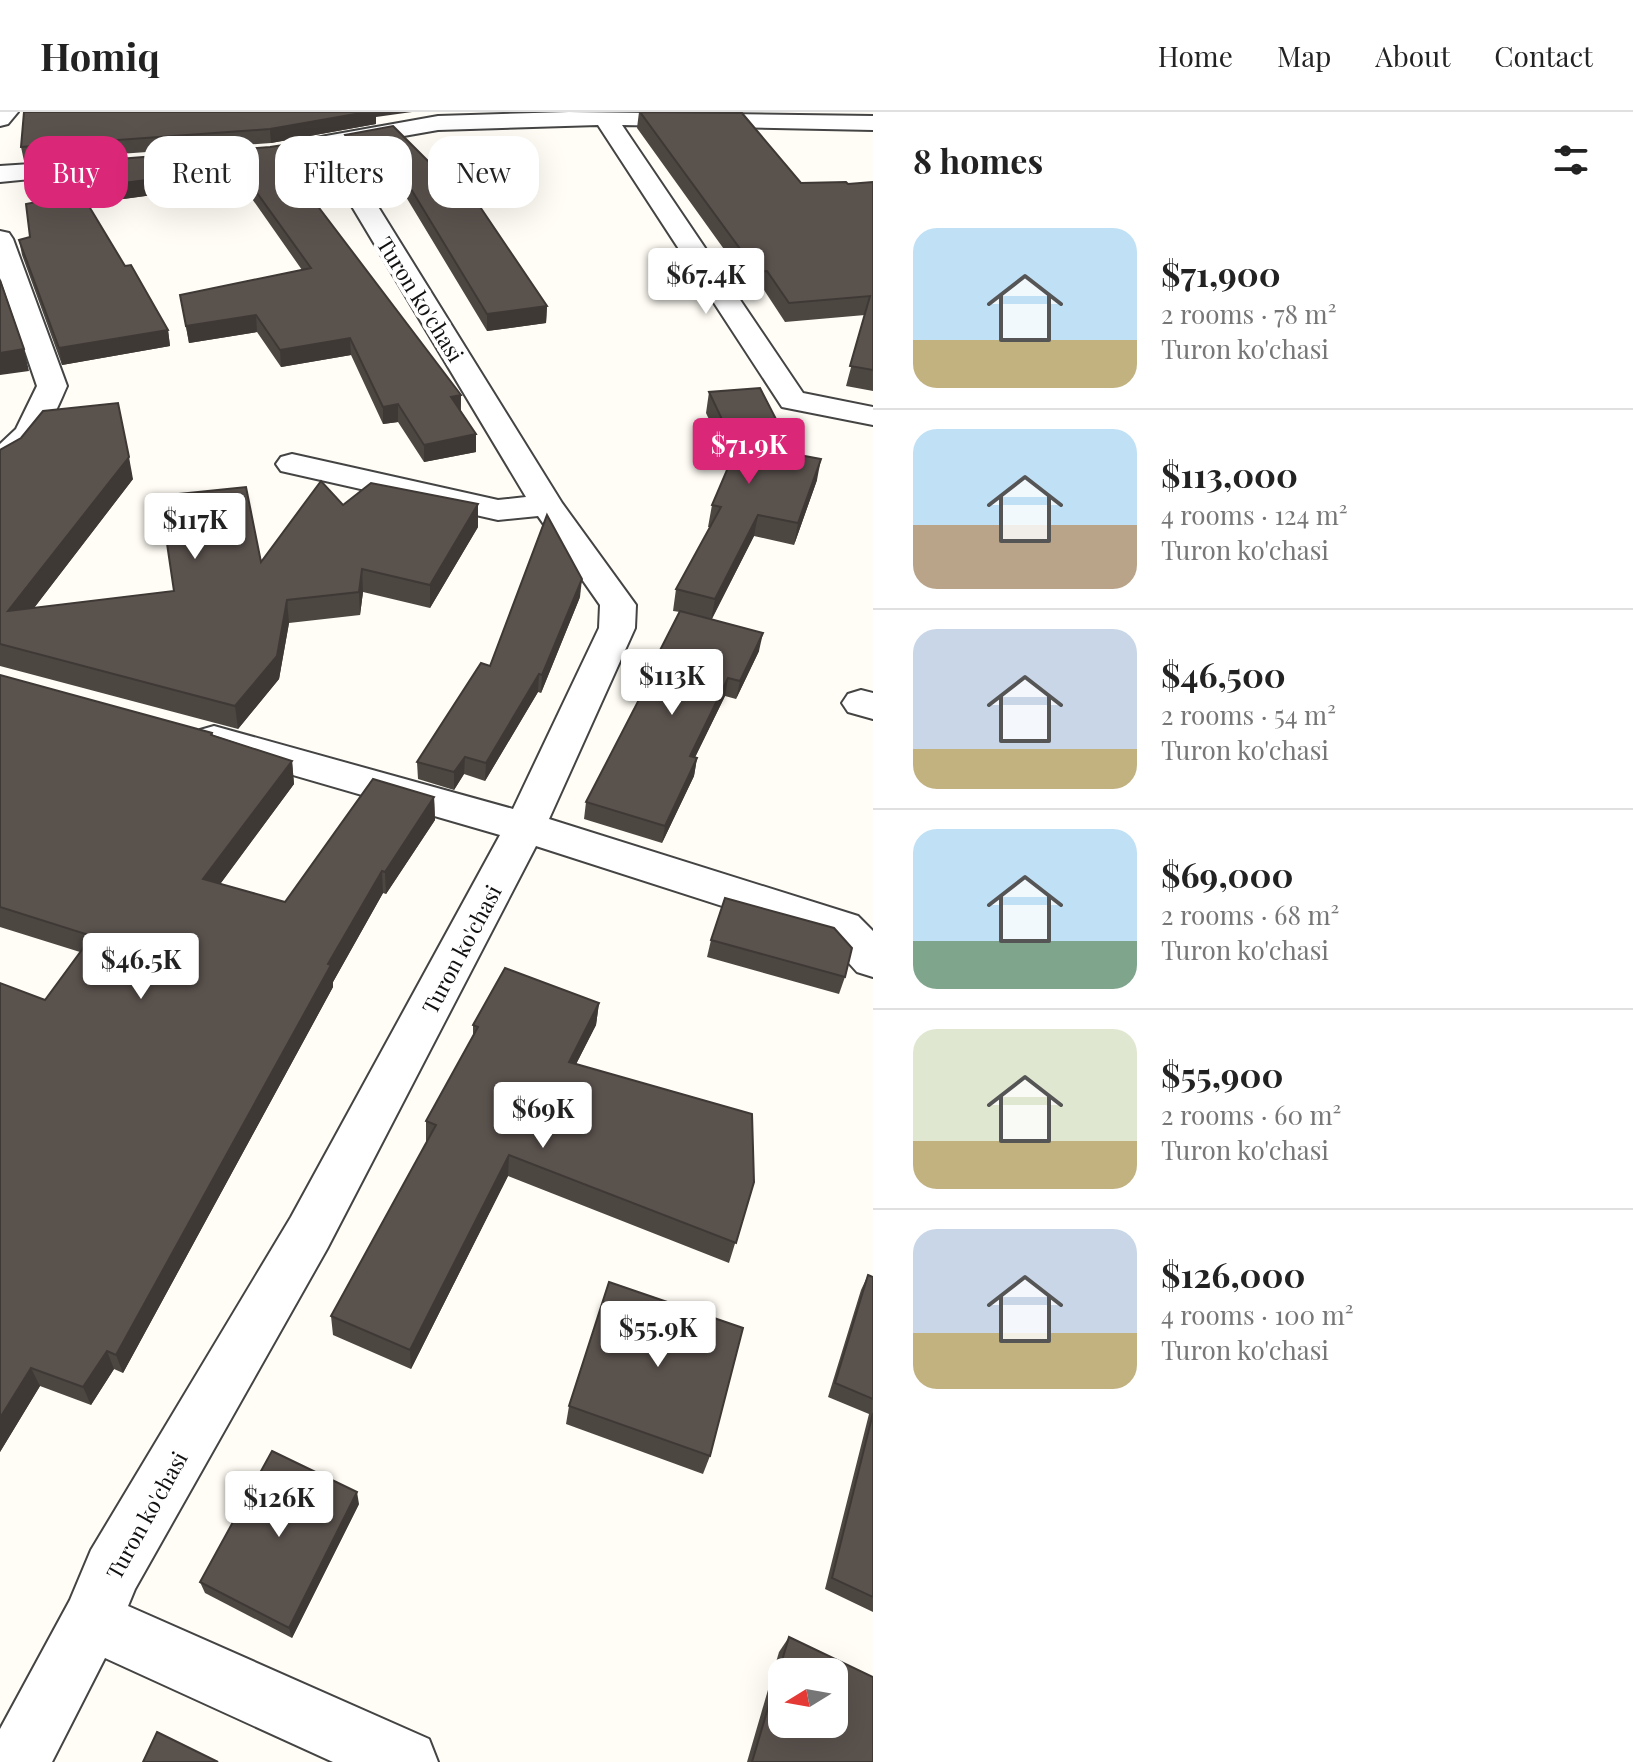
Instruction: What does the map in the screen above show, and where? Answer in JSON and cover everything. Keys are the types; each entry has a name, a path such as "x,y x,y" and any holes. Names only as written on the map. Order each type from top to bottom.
{"street":[{"path":"0,119 6,112"},
{"path":"604,115 856,119"},
{"path":"604,115 793,400 873,416"},
{"name":"Turon ko'chasi","path":"17,1762 92,1621 112,1571 309,1233 525,827 617,628 618,605 547,505 312,145 438,123 604,115"},
{"path":"0,174 24,172"},
{"path":"0,239 52,386 30,433 0,462"},
{"path":"292,464 498,510 547,505"},
{"path":"177,730 525,827 843,928 873,960"},
{"path":"92,1621 406,1762"}],"building":[{"path":"24,112 367,112 270,129 128,139 128,136 24,136 24,147 21,147"},
{"path":"640,112 742,113 801,183 873,182 873,370 850,366 870,296 789,303 767,271 757,272"},
{"path":"393,126 403,136 346,136"},
{"path":"412,145 428,161 428,208 481,208 547,306 487,314 412,191"},
{"path":"275,146 275,208 319,208 461,395 451,397 476,434 424,445 398,404 383,407 350,338 280,350 256,315 186,326 180,295 311,268 259,196 259,148"},
{"path":"144,157 144,180 128,182 128,158"},
{"path":"26,208 90,208 125,266 131,265 168,330 59,348 19,240 30,237"},
{"path":"0,280 24,349 0,353"},
{"path":"760,388 779,425 799,435 792,450 794,454 821,459 798,523 758,515 715,599 676,589 721,507 712,505 736,449 709,392"},
{"path":"118,403 129,457 8,611 174,591 160,496 246,487 261,562 321,481 343,505 371,483 478,504 430,585 362,569 359,592 287,600 277,656 235,706 0,644 0,450 21,438 43,411"},
{"path":"547,515 582,579 542,675 539,674 486,763 465,757 454,772 417,762 481,663 490,666"},
{"path":"680,611 763,633 740,681 728,678 690,756 697,758 665,826 586,802 660,659 656,658"},
{"path":"0,675 212,733 292,761 203,879 285,902 373,779 434,797 385,872 382,871 328,964 331,965 116,1355 107,1351 83,1387 31,1368 0,1418 0,983 45,1000 92,936 0,907"},
{"path":"725,898 834,928 852,948 845,977 711,940"},
{"path":"505,968 599,1003 569,1062 752,1114 754,1182 736,1243 509,1155 410,1350 331,1316 436,1125 426,1121 478,1027 473,1025"},
{"path":"868,1275 873,1277 873,1399 835,1383"},
{"path":"609,1282 743,1328 710,1456 569,1406"},
{"path":"873,1413 873,1597 832,1578"},
{"path":"272,1451 357,1492 289,1628 200,1582"},
{"path":"789,1637 833,1658 783,1658"},
{"path":"848,1665 873,1677 873,1762 752,1762 768,1708 768,1738 848,1738"},
{"path":"157,1732 218,1762 143,1762"}]}
